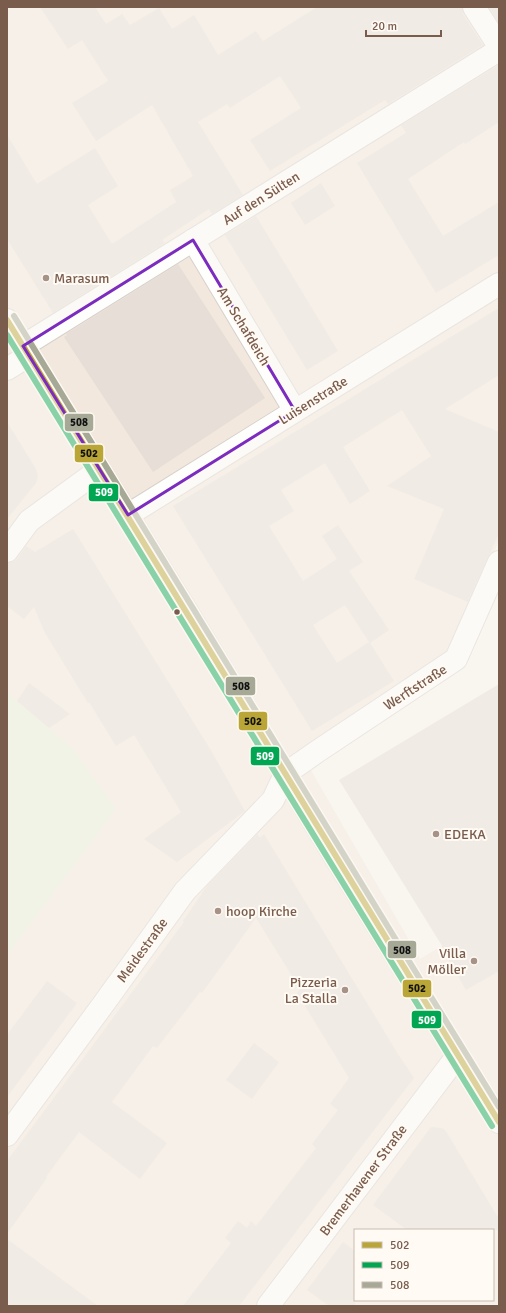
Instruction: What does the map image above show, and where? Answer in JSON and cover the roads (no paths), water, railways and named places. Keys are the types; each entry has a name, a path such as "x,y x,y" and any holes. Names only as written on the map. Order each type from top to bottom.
{"street":[{"path":"474,7 499,46"},
{"name":"Auf den Sülten","path":"7,369 26,351 193,240 499,50"},
{"name":"Am Schafdeich","path":"193,240 295,411"},
{"name":"Luisenstraße","path":"128,515 499,284"},
{"path":"7,320 499,1122"},
{"path":"7,551 29,521 99,470"},
{"name":"Werftstraße","path":"285,774 456,659 499,562"},
{"name":"Meidestraße","path":"7,1134 185,891 273,800 285,774"},
{"name":"Bremerhavener Straße","path":"277,1303 458,1055"}],"place":[{"name":"Marasum","path":"46,278"},
{"name":"EDEKA","path":"436,834"},
{"name":"hoop Kirche","path":"218,911"},
{"name":"Villa Möller","path":"474,961"},
{"name":"Pizzeria La Stalla","path":"345,990"}]}
